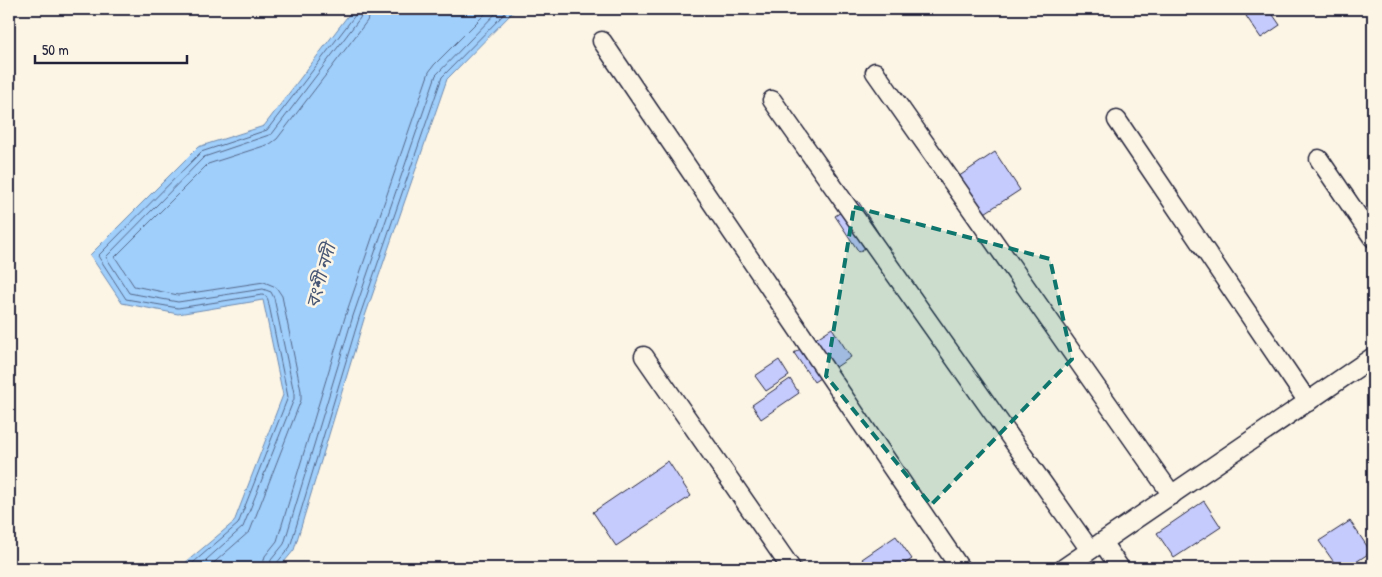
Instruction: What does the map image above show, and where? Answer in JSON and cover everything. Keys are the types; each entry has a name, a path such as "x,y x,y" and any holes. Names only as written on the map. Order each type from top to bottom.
{"street":[{"path":"602,41 960,568"},
{"path":"875,72 1172,495"},
{"path":"772,100 1096,546 1120,568"},
{"path":"1117,120 1308,402"},
{"path":"1319,158 1373,238"},
{"path":"644,356 791,568"},
{"path":"1064,568 1373,357"}],"highlighted area":[{"path":"854,207 1050,259 1072,359 931,505 826,376"}],"water":[{"name":"বংশী নদী","path":"353,9 516,9 447,79 364,319 294,550 279,568 179,568 234,522 283,395 263,300 178,314 122,303 90,255 198,147 264,126"}],"building":[{"path":"1256,9 1269,9 1280,25 1261,38 1246,16"},
{"path":"995,152 1020,190 971,222 946,185"},
{"path":"858,201 881,237 859,252 835,216"},
{"path":"832,328 851,357 814,382 794,353"},
{"path":"779,360 789,376 766,391 755,376"},
{"path":"790,379 799,393 761,419 752,405"},
{"path":"668,461 691,496 616,546 593,512"},
{"path":"1204,501 1221,527 1174,558 1157,533"},
{"path":"1350,521 1371,552 1347,568 1338,568 1319,541"},
{"path":"896,536 912,559 899,568 868,568 862,559"}]}
